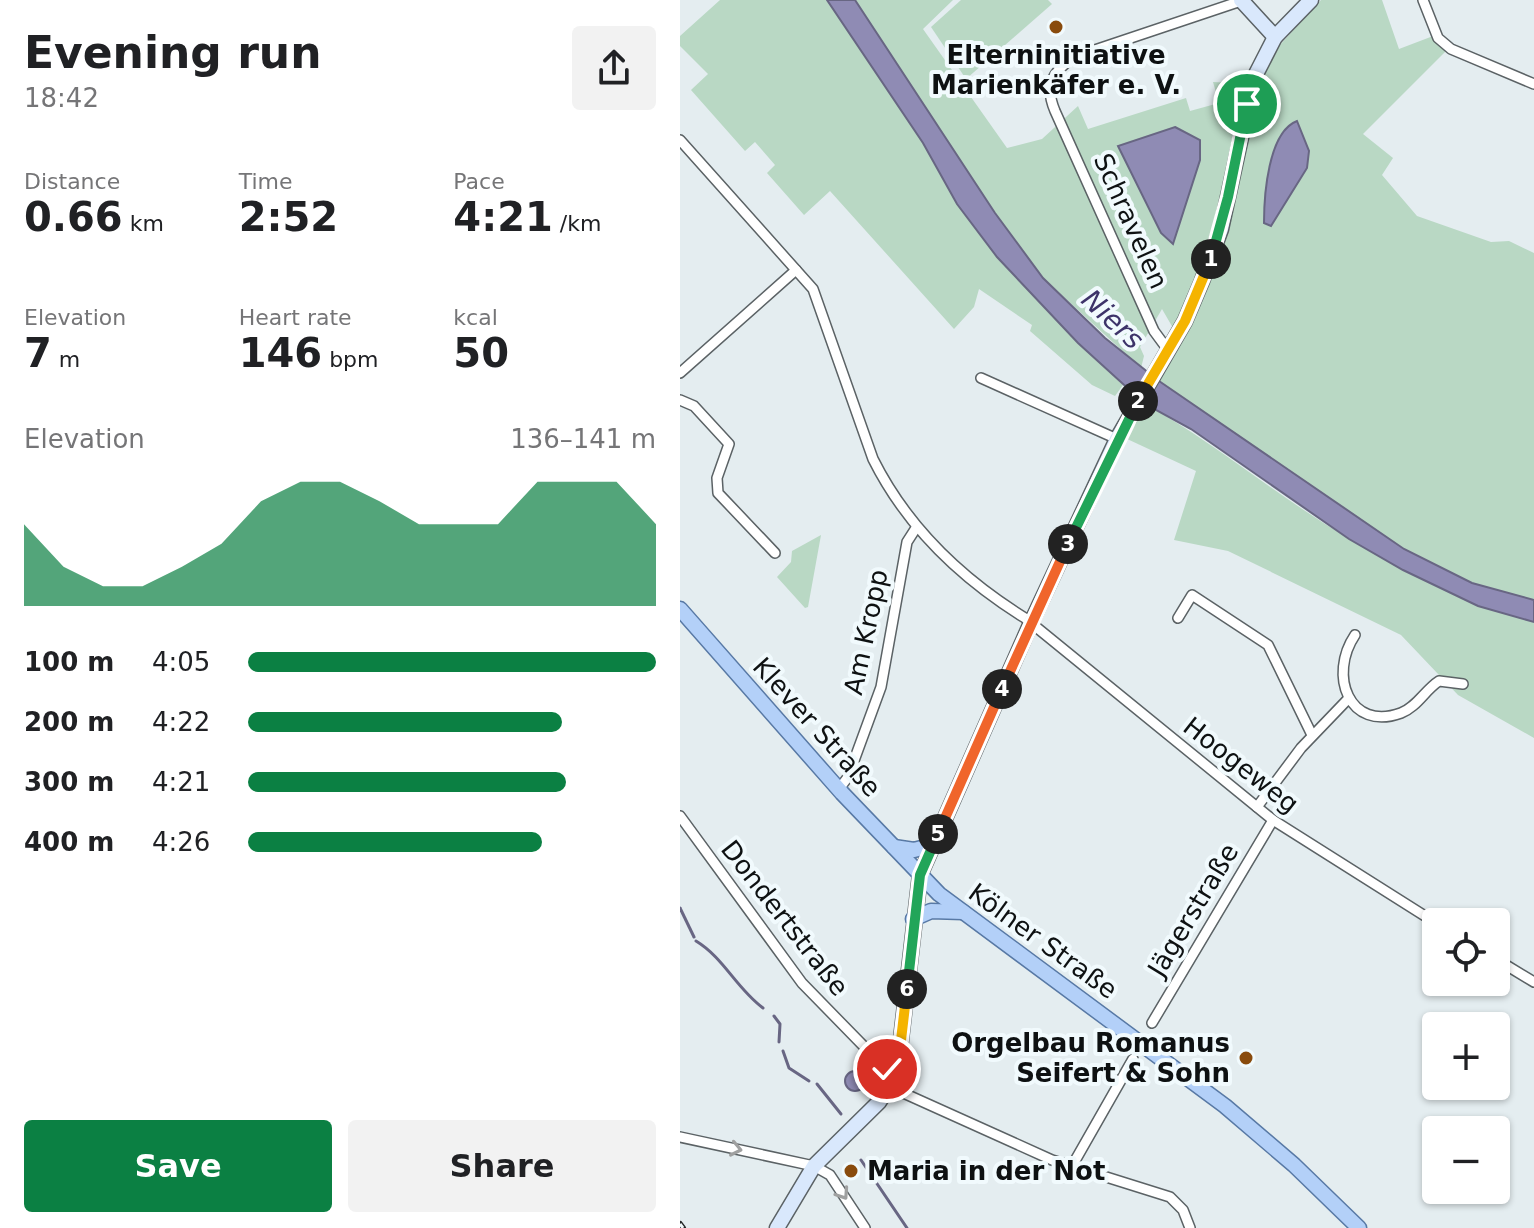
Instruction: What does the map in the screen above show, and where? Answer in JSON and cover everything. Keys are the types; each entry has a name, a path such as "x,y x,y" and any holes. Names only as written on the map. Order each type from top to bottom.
{"main road":[{"path":"1241,0 1275,37"},
{"name":"Schravelen","path":"1168,350 1185,321 1213,254 1252,84 1275,37 1311,0"},
{"path":"777,1228 814,1166 879,1102 893,1080 920,875 1031,623 1117,439 1168,350"},
{"name":"Klever Straße","path":"680,609 839,789 920,875"},
{"path":"894,847 914,850 933,845"},
{"name":"Kölner Straße","path":"920,875 964,912 1225,1106 1294,1165 1359,1228"},
{"path":"913,919 931,911 964,912"}],"street":[{"name":"Schravelen","path":"1168,350 1154,331 1051,102 1050,82 1060,66 1082,54 1241,0"},
{"path":"1423,0 1438,38 1451,49 1534,84"},
{"name":"Hoogeweg","path":"680,140 813,289 873,459 916,528 997,601 1031,623 1273,820 1422,914"},
{"path":"680,373 796,270"},
{"path":"981,378 1117,439"},
{"path":"680,400 694,406 729,444 717,478 718,493 775,553"},
{"name":"Am Kropp","path":"839,789 848,777 881,687 907,542 916,528"},
{"path":"1178,618 1192,595 1268,645 1312,735"},
{"path":"1355,635 1341,664 1342,683 1349,698 1365,711 1389,715 1413,706 1439,681 1463,684"},
{"path":"1257,807 1312,735 1349,698"},
{"name":"Dondertstraße","path":"680,816 802,983 893,1080 1072,1166 1170,1197 1183,1210 1188,1227"},
{"name":"Jägerstraße","path":"1152,1023 1273,820"},
{"path":"1510,967 1534,982"},
{"path":"1072,1166 1133,1059"},
{"path":"680,1137 814,1166 830,1175 865,1228"}],"green space":[{"path":"720,0 827,0 923,143 957,204 997,257 1123,385 1115,396 1092,385 1030,331 1032,325 979,289 974,307 954,329 830,191 804,215 767,173 775,165 755,142 745,151 691,90 708,74 680,46 680,36"},
{"path":"855,0 953,0 923,29 1007,148 1042,139 1078,106 1088,129 1186,98 1190,111 1219,103 1213,82 1252,84 1257,90 1278,47 1321,0 1382,0 1399,49 1441,33 1451,46 1363,134 1393,158 1382,175 1417,216 1491,242 1509,241 1534,253 1534,600 1472,583 1404,549 1159,381 1199,303 1198,279 1173,328 1162,309 1140,347 1144,356 1141,368 1043,278 995,213","holes":["1119,145 1173,244 1161,233"]},
{"path":"961,0 1048,0 1052,4 966,79 931,27"},
{"path":"1145,404 1372,552 1463,597 1534,622 1534,738 1458,695 1401,635 1228,551 1174,540 1196,471 1125,438"},
{"path":"821,535 808,607 805,608 777,577 791,562 792,551"}],"shaded area":[{"path":"827,0 855,0 995,213 1043,278 1105,338 1159,381 1404,549 1472,583 1534,600 1534,622 1478,606 1403,570 1349,539 1191,429 1145,404 1078,343 997,257 957,204 923,143"},
{"path":"1297,121 1309,151 1307,168 1271,226 1264,223 1270,166 1280,138 1287,127"},
{"path":"1175,127 1200,140 1200,160 1173,244 1161,233 1118,146"},
{"path":"855,1071 862,1074 865,1081 862,1088 855,1091 848,1088 845,1081 848,1074"}],"waterway":[{"path":"680,908 694,937"},
{"path":"696,941 763,1008"},
{"path":"774,1016 780,1024 779,1042"},
{"path":"783,1051 789,1068 809,1081"},
{"path":"817,1084 841,1114"},
{"path":"861,1160 907,1228"}],"railway":[{"path":"680,1224 683,1228"}],"place":[{"name":"Elterninitiative Marienkäfer e. V.","path":"1056,27"},
{"name":"Orgelbau Romanus Seifert & Sohn","path":"1246,1058"},
{"name":"Maria in der Not","path":"851,1171"}],"route":[{"path":"887,1069 897,1074 920,875 1031,623 1117,439 1185,321 1202,281 1221,229 1247,104"}],"water label":[{"name":"Niers","path":"1113,319"}]}
